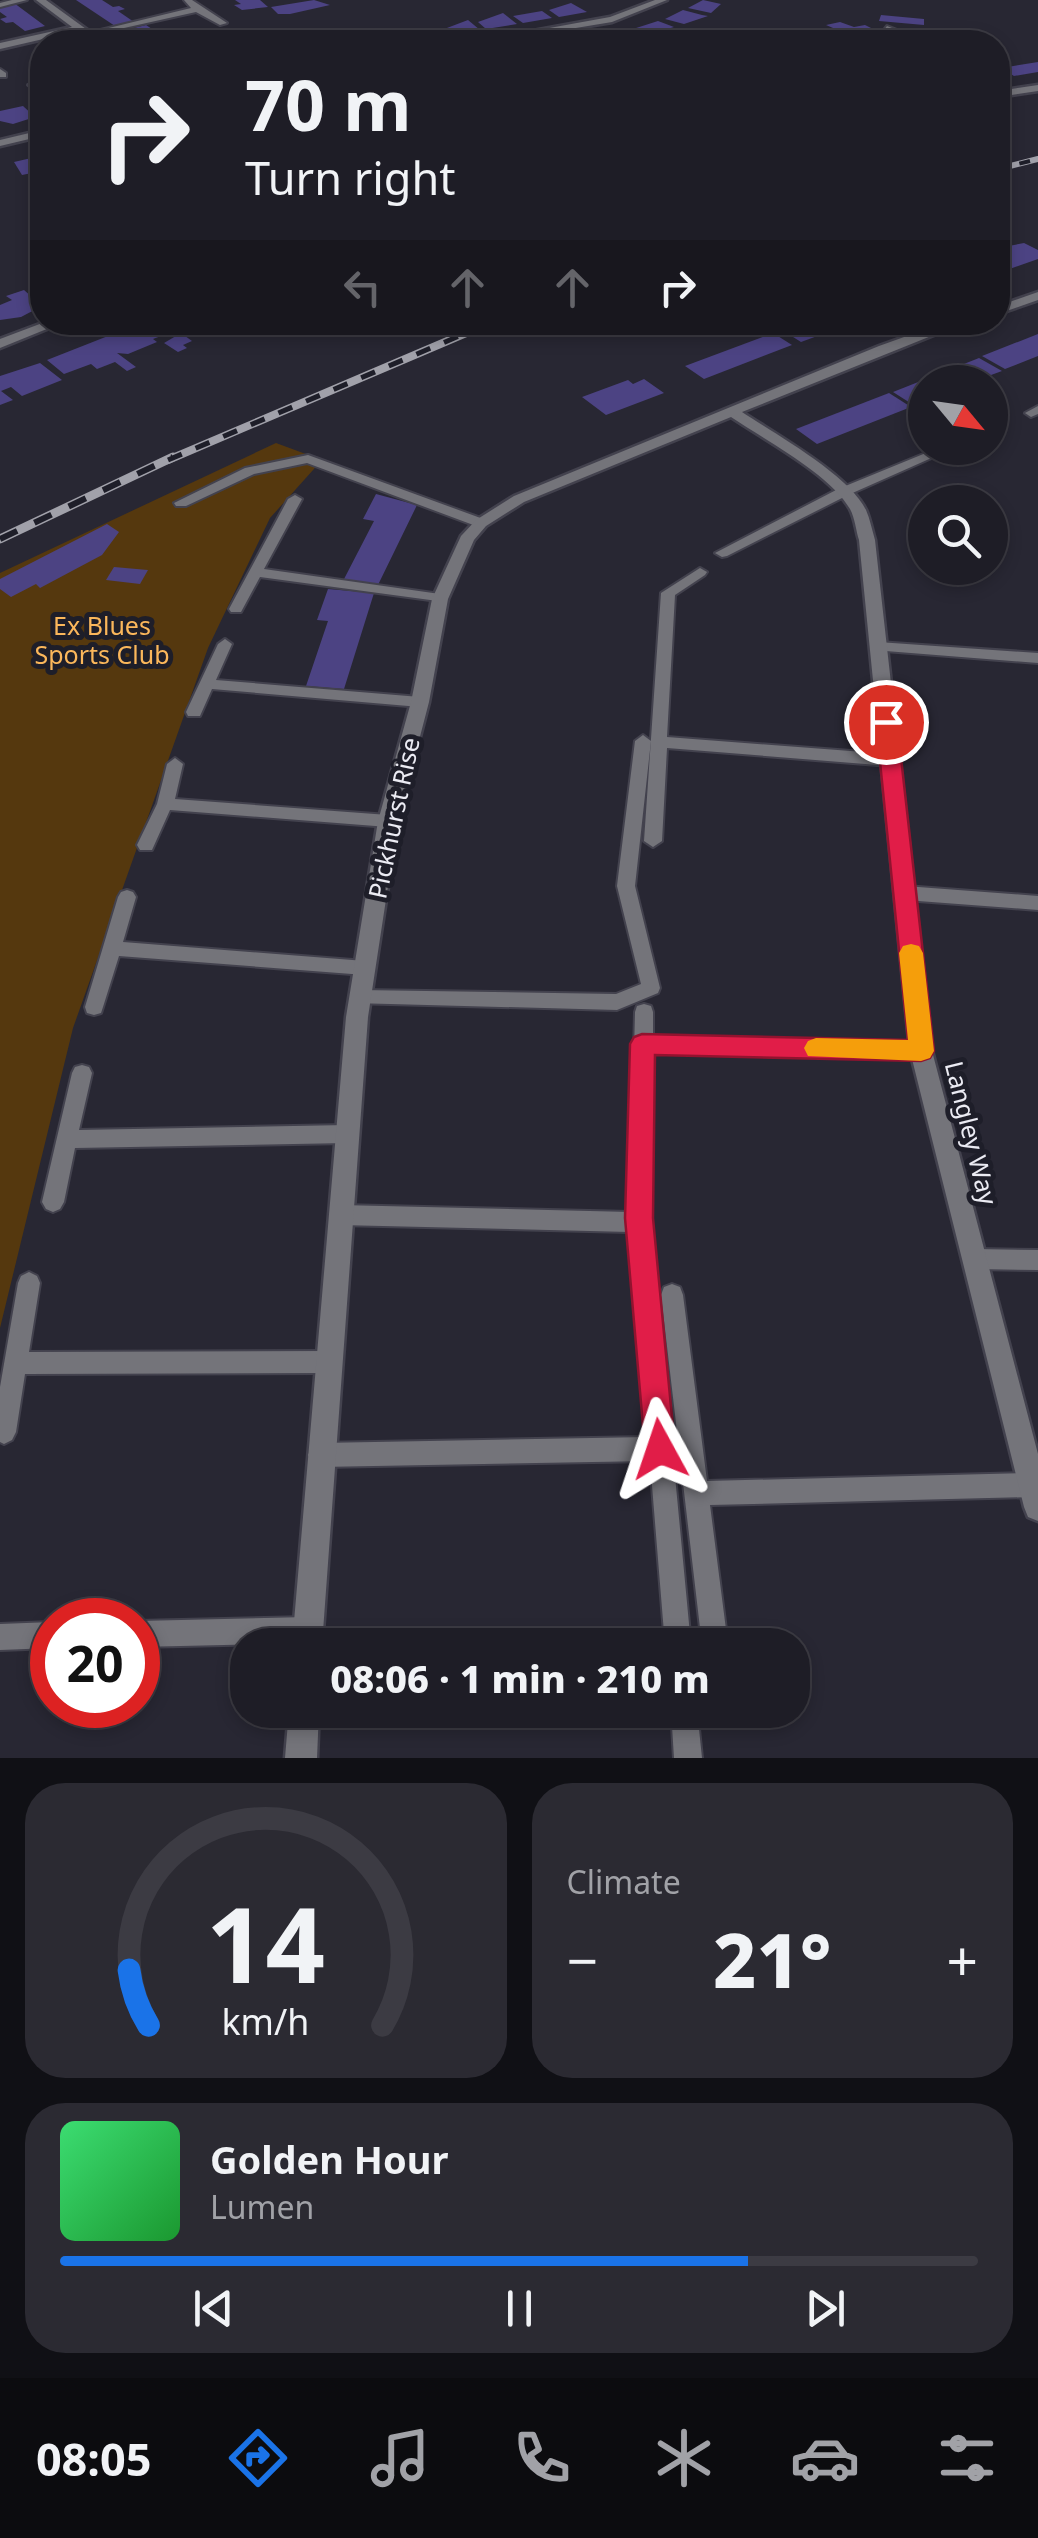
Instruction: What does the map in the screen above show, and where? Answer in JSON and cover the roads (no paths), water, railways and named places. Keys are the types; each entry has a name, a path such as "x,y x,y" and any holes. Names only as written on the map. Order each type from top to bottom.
{"street":[{"path":"40,0 83,30"},
{"path":"547,30 612,19 663,0"},
{"path":"0,46 30,41"},
{"path":"1010,92 1038,88"},
{"path":"0,143 30,136"},
{"path":"1010,306 1038,296"},
{"path":"0,344 30,333"},
{"name":"Pickhurst Rise","path":"309,1628 360,998 388,821 420,702 440,599 467,538 481,523 519,499 905,335"},
{"name":"Langley Way","path":"731,412 844,492 858,510 867,540 921,1051 1035,1496"},
{"path":"301,1758 303,1728"}],"lane":[{"path":"0,5 23,0"},
{"path":"188,0 223,23"},
{"path":"89,30 197,8"},
{"path":"887,28 892,30"},
{"path":"181,503 250,471 308,460 481,523"},
{"path":"722,553 908,465"},
{"path":"236,609 295,499"},
{"path":"256,572 440,599"},
{"path":"360,998 616,1002 651,988 626,886 651,742 668,593 700,572"},
{"path":"194,712 225,644"},
{"path":"878,647 1038,658"},
{"path":"208,684 420,702"},
{"path":"651,742 890,760"},
{"path":"651,742 653,841"},
{"path":"146,845 164,804 174,764"},
{"path":"164,804 388,821"},
{"path":"905,894 1038,903"},
{"path":"94,1007 127,897"},
{"path":"112,948 365,968"},
{"path":"644,1012 640,1222 676,1628"},
{"path":"642,1044 921,1051"},
{"path":"53,1202 82,1073"},
{"path":"68,1139 347,1134"},
{"path":"340,1216 640,1222"},
{"path":"974,1259 1038,1260"},
{"path":"4,1432 29,1283"},
{"path":"672,1294 713,1628"},
{"path":"15,1363 328,1362"},
{"path":"320,1455 660,1449"},
{"path":"697,1493 1035,1496"},
{"path":"160,1634 230,1636"},
{"path":"0,1637 30,1636"},
{"path":"686,1728 688,1758"}],"railway":[{"path":"1010,166 1038,159"},
{"path":"168,460 461,335"},
{"path":"0,539 173,457"}],"park label":[{"name":"Ex Blues Sports Club","path":"102,640"}]}
